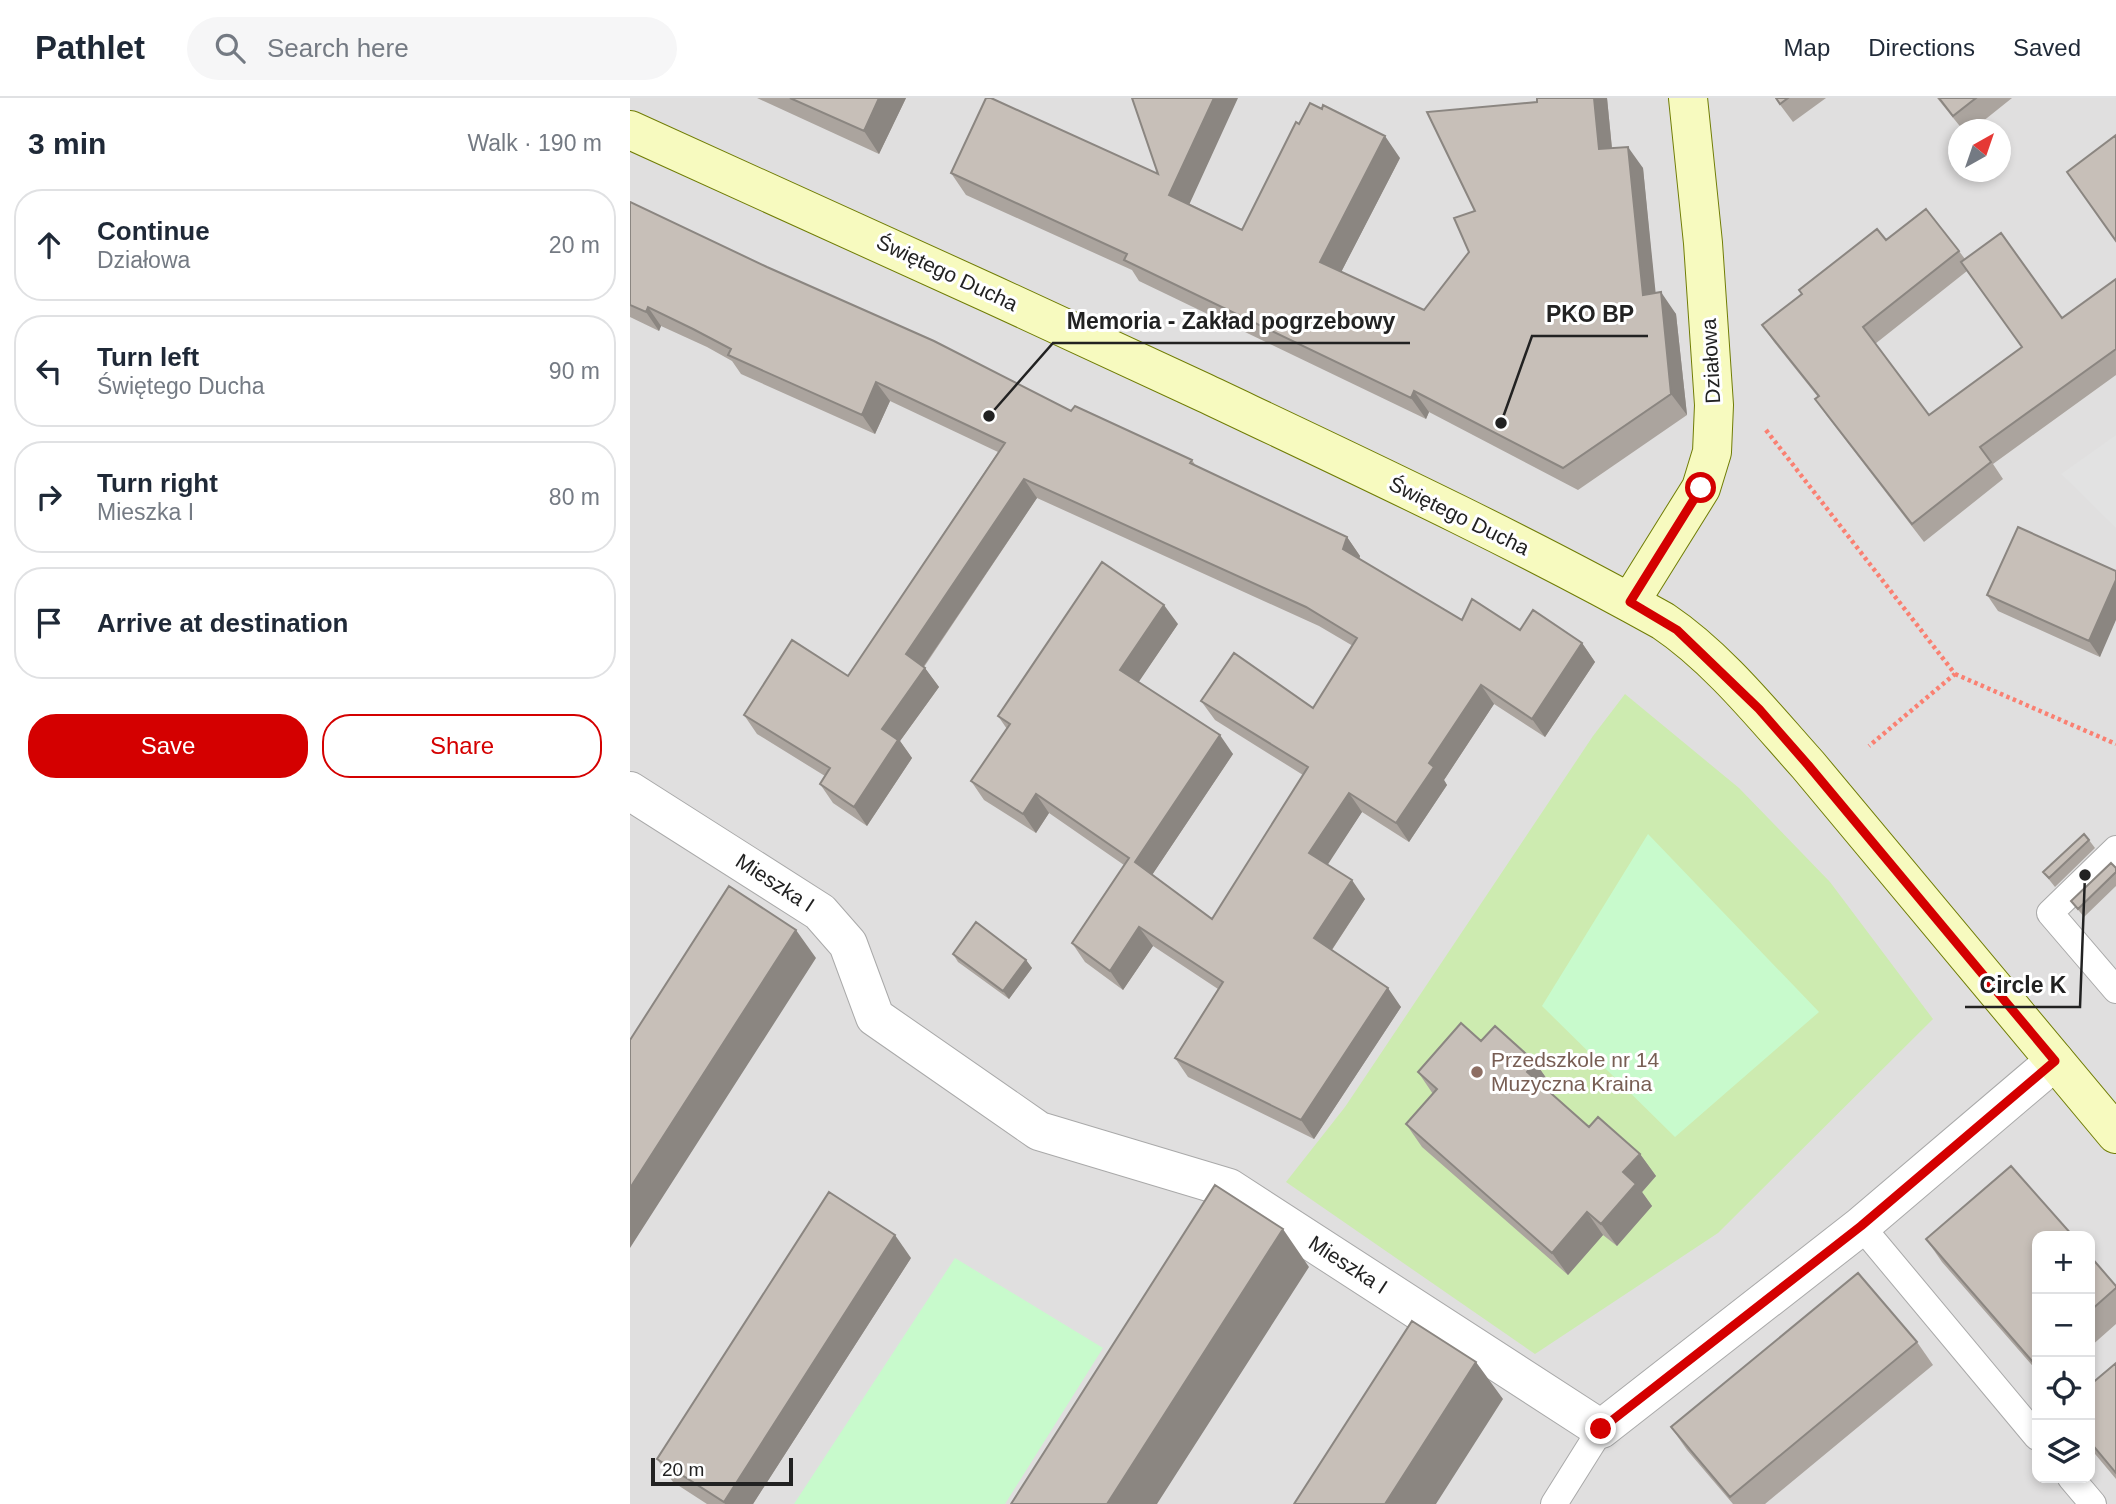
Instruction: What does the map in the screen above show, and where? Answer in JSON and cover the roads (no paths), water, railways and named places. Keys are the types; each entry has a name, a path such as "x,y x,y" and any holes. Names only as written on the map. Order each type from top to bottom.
{"main road":[{"name":"Działowa","path":"1630,602 1701,488 1712,452 1713,378 1688,98"},
{"name":"Świętego Ducha","path":"630,130 917,259 1339,456 1630,602 1677,630 1759,709 1808,765 2116,1135"}],"street":[{"name":"Mieszka I","path":"630,791 820,912 848,943 875,1017 1039,1131 1228,1188 1601,1429"},
{"path":"1601,1429 1861,1226 2055,1061"}],"lane":[{"path":"2116,849 2050,913 2116,990"},
{"path":"1861,1226 2032,1431"},
{"path":"1554,1504 1601,1429"},
{"path":"2075,1483 2093,1504"}],"place":[{"name":"Memoria - Zakład pogrzebowy","path":"989,416"},
{"name":"PKO BP","path":"1501,423"},
{"name":"Circle K","path":"2085,875"},
{"name":"Przedszkole nr 14 Muzyczna Kraina","path":"1477,1072"}]}
